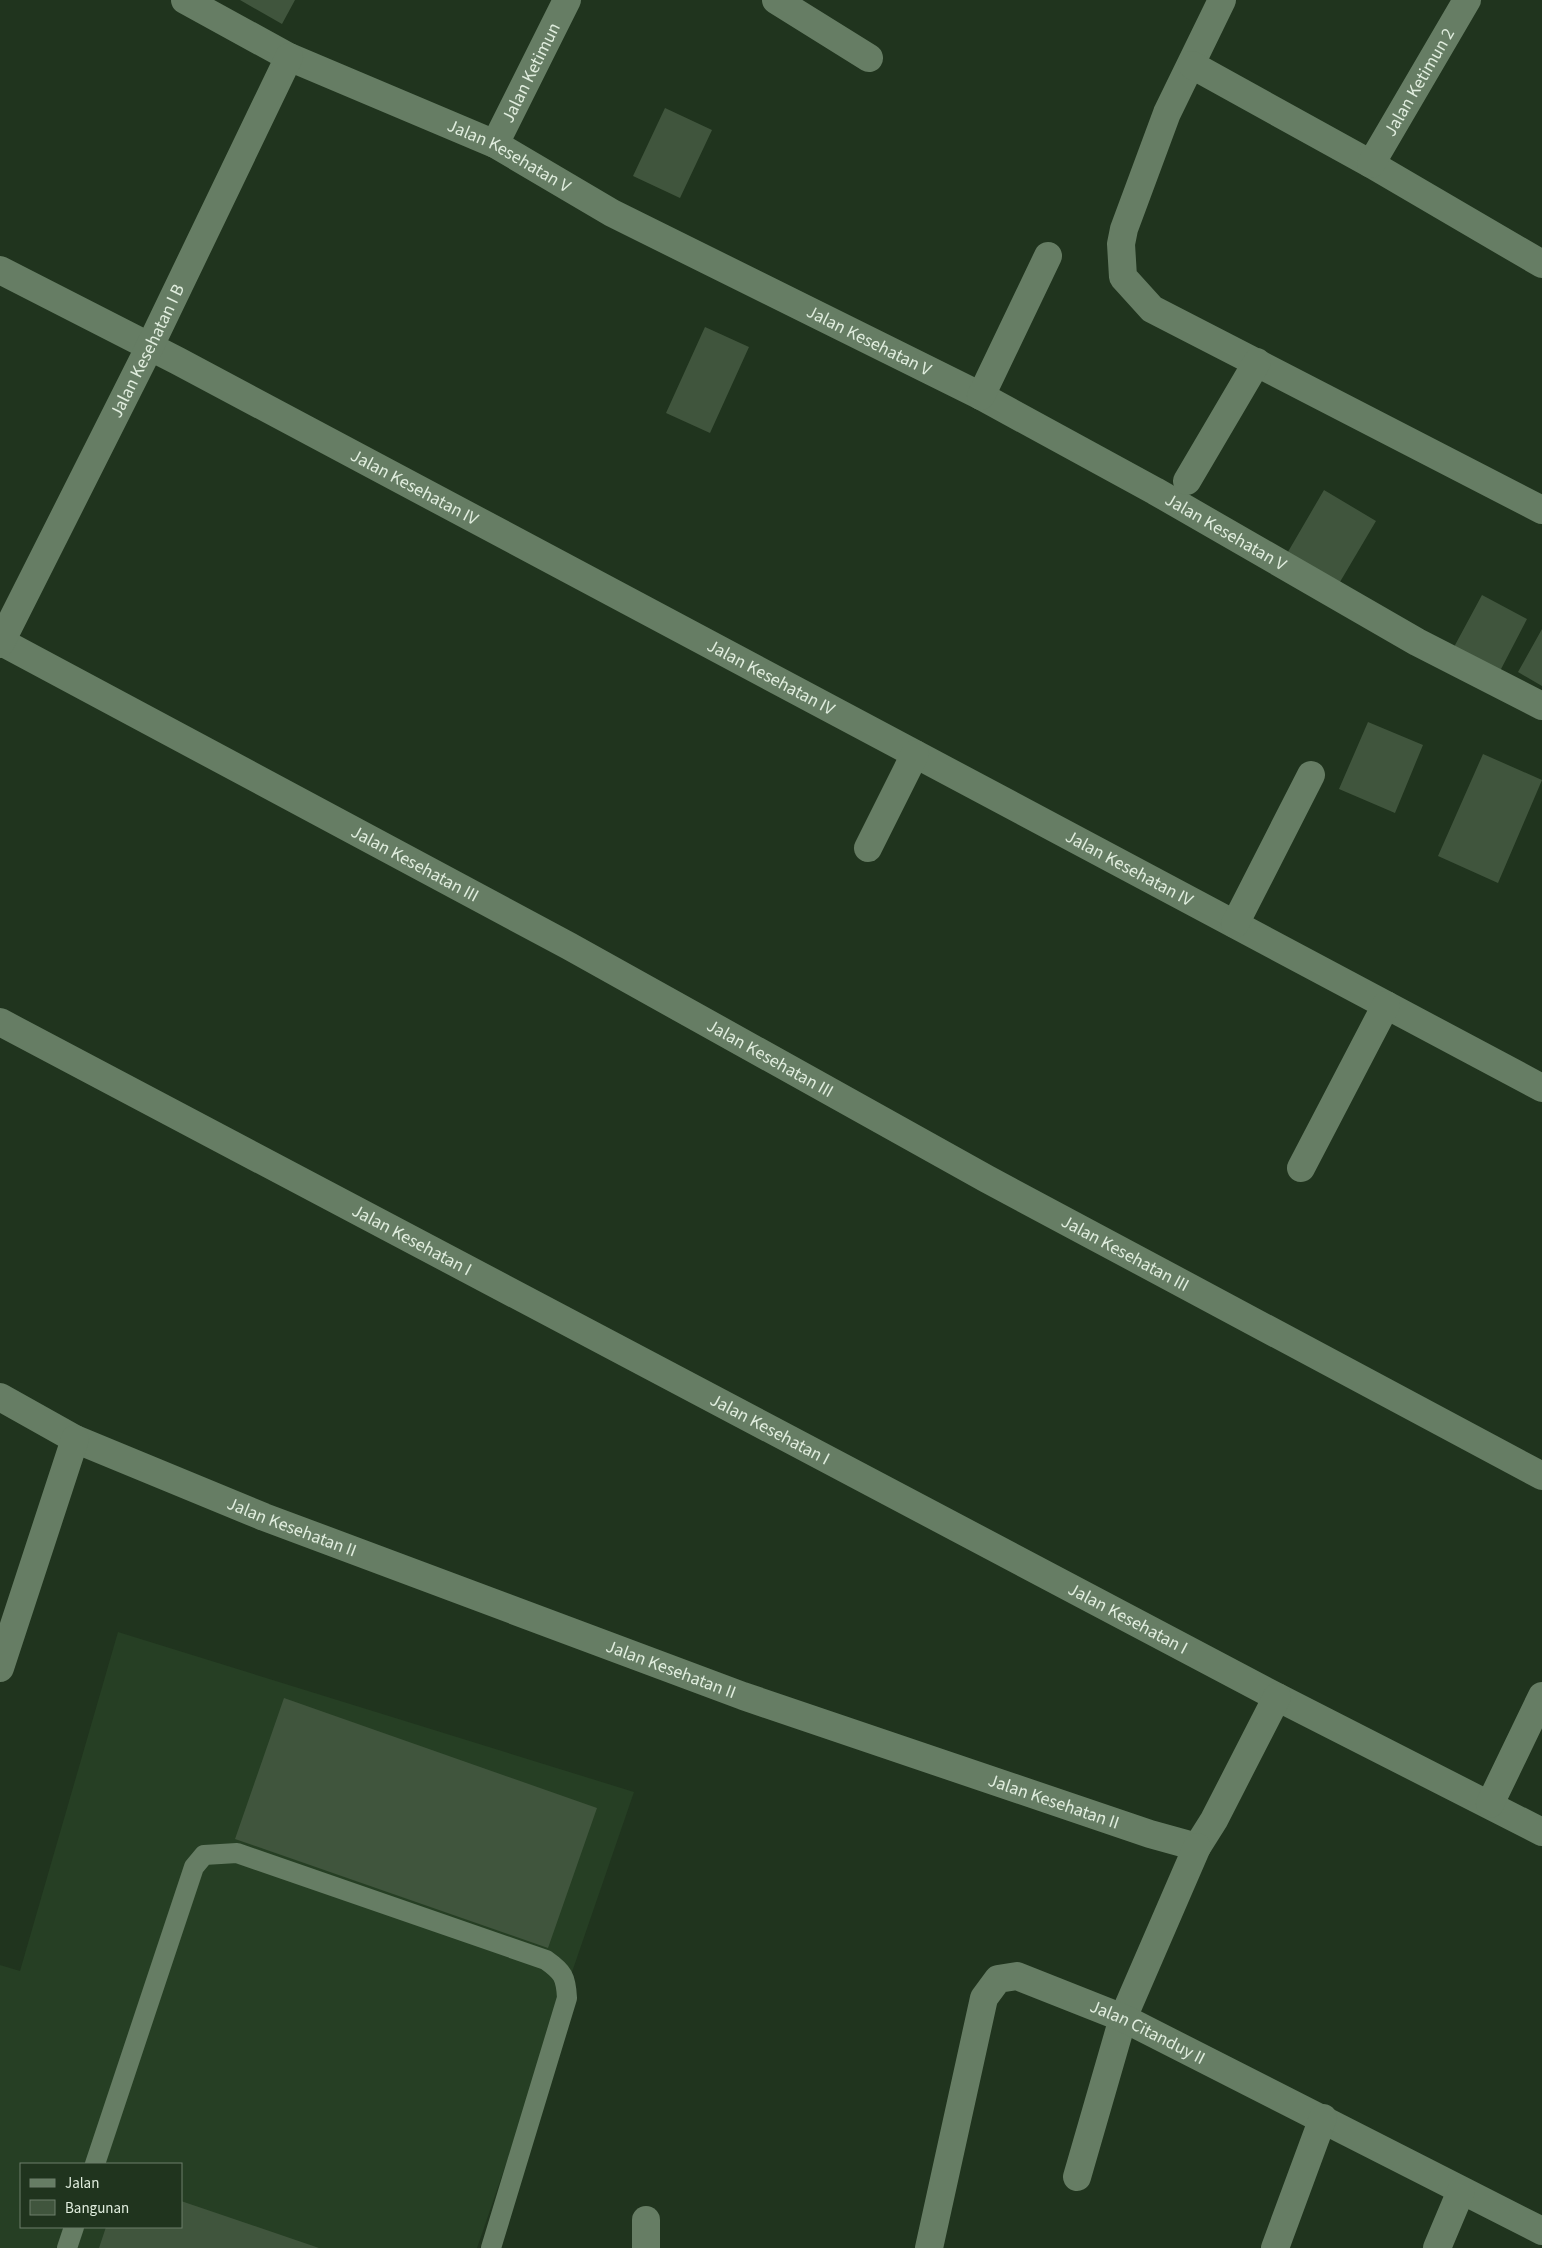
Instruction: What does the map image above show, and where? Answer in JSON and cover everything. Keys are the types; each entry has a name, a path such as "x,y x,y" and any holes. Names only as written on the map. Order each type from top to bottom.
{"street":[{"name":"Jalan Kesehatan V","path":"185,0 289,56 495,144 612,213 981,396 1155,491 1417,642 1542,706"},
{"name":"Jalan Ketimun","path":"495,144 567,0"},
{"path":"776,0 869,58"},
{"path":"1222,0 1168,113 1124,229 1121,244 1123,277 1152,309 1542,510"},
{"name":"Jalan Ketimun 2","path":"1371,164 1467,0"},
{"name":"Jalan Kesehatan I B","path":"0,642 150,346 289,56"},
{"path":"1192,65 1371,164 1542,264"},
{"path":"981,396 1048,256"},
{"name":"Jalan Kesehatan IV","path":"0,270 150,346 1542,1088"},
{"path":"1187,481 1257,362"},
{"name":"Jalan Kesehatan III","path":"0,642 569,946 987,1179 1542,1476"},
{"path":"868,848 915,754"},
{"path":"1235,924 1311,775"},
{"path":"1302,1168 1386,1005"},
{"name":"Jalan Kesehatan I","path":"0,1022 1277,1697 1542,1832"},
{"name":"Jalan Kesehatan II","path":"0,1397 75,1439 264,1517 677,1672 1150,1834 1197,1847"},
{"path":"0,1668 75,1439"},
{"path":"1490,1804 1542,1696"},
{"path":"1077,2177 1123,2018 1197,1847 1214,1820 1277,1697"},
{"name":"Jalan Citanduy II","path":"929,2248 984,1998 998,1979 1016,1976 1123,2018 1542,2231"},
{"path":"1275,2248 1323,2118"},
{"path":"1437,2248 1461,2191"},
{"path":"646,2220 646,2248"}],"lane":[{"path":"94,2163 194,1867 204,1855 237,1853 546,1960 556,1967 566,1981 567,1998 492,2248"},
{"path":"67,2248 74,2228"}],"shaded area":[{"path":"118,1632 634,1792 477,2248 0,2248 0,1965 20,1971"}],"building":[{"path":"240,0 295,0 282,24"},
{"path":"665,108 712,130 680,198 633,176"},
{"path":"705,327 749,347 710,433 666,413"},
{"path":"1324,490 1376,521 1337,587 1285,557"},
{"path":"1482,595 1527,619 1500,671 1454,647"},
{"path":"1542,629 1542,686 1518,672"},
{"path":"1368,722 1423,745 1395,813 1339,789"},
{"path":"1483,754 1542,780 1498,883 1438,856"},
{"path":"284,1698 597,1808 548,1948 235,1839"},
{"path":"182,2201 319,2248 99,2248 106,2228 182,2228"}]}
